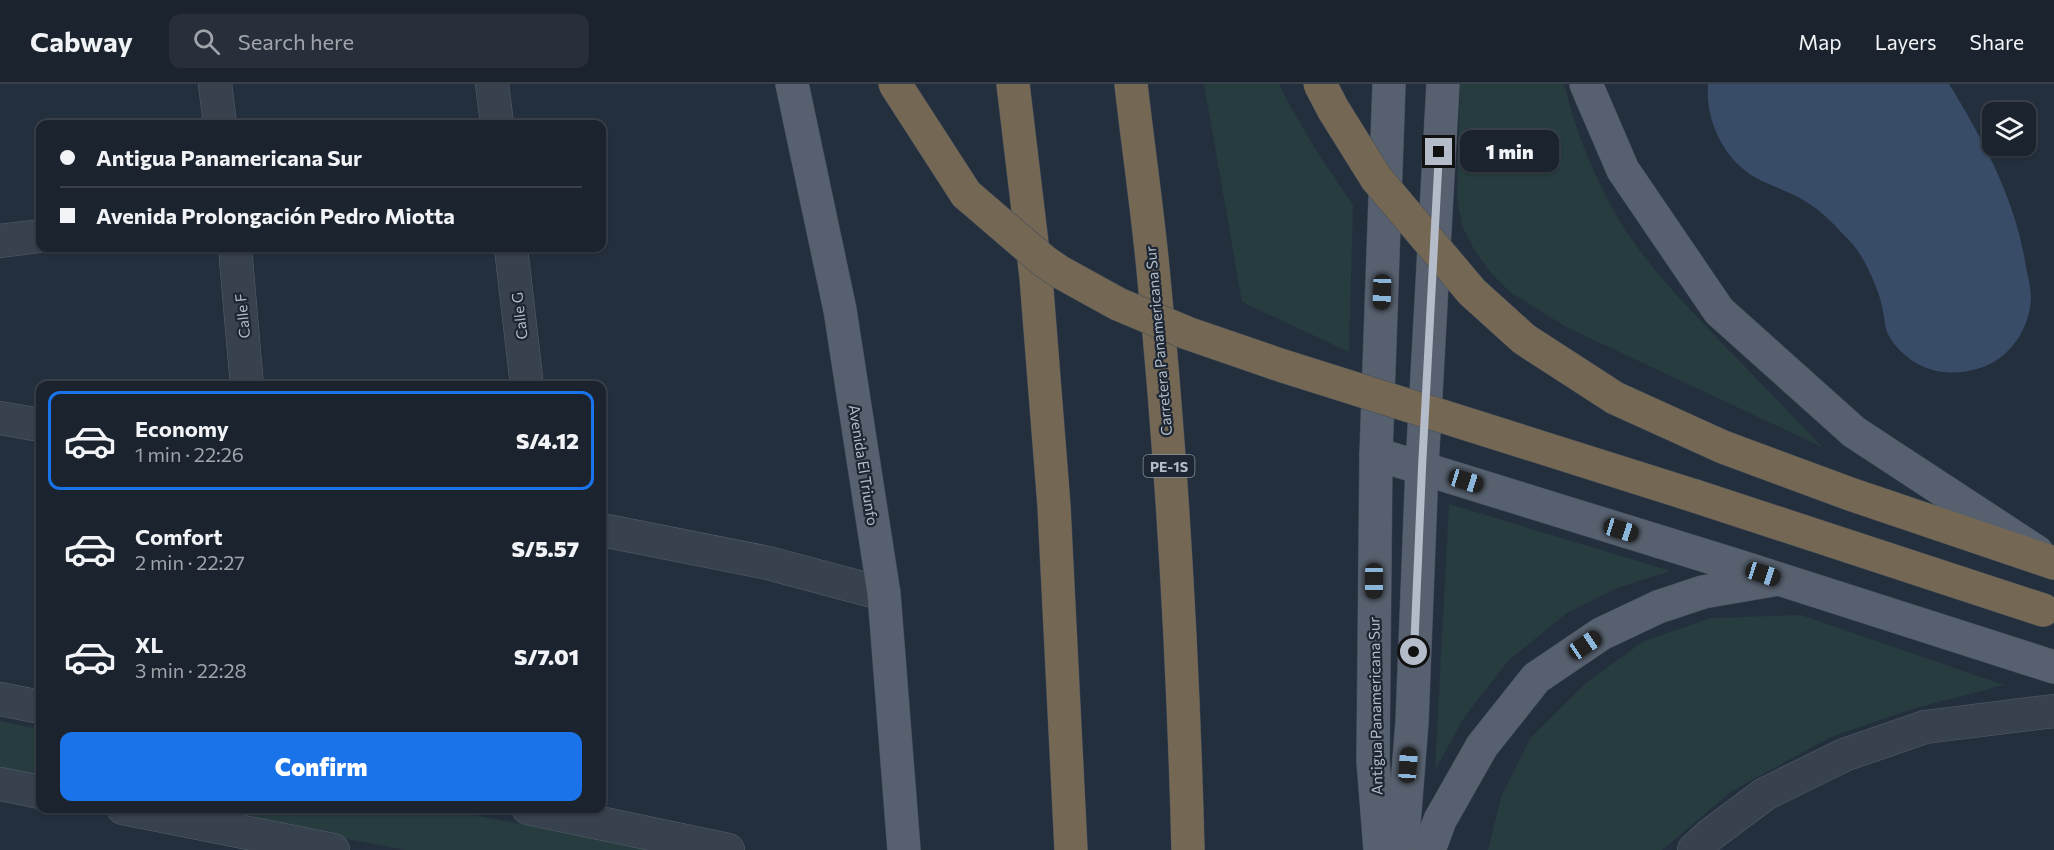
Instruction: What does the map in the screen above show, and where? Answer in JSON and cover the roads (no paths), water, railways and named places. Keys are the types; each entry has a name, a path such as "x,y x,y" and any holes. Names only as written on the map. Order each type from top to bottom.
{"highway":[{"path":"895,84 966,194 1044,261 1111,300 1187,333 1280,365 1695,496 2048,612"},
{"path":"1013,84 1036,277 1054,506 1071,850"},
{"name":"Carretera Panamericana Sur","path":"1131,84 1153,269 1172,498 1186,764 1188,850"},
{"path":"1320,84 1376,178 1472,292 1524,339 1615,398 1723,447 1850,494 2054,563"}],"main road":[{"name":"Avenida El Triunfo","path":"792,84 840,310 884,594 904,850"},
{"name":"Antigua Panamericana Sur","path":"1380,850 1373,761 1376,454 1389,84"},
{"name":"Antigua Panamericana Sur","path":"1402,850 1412,722 1422,468 1443,84"},
{"path":"1586,84 1623,170 1719,311 1854,432 2054,563"},
{"path":"1376,454 2054,667"},
{"path":"1429,850 1440,820 1482,746 1536,678 1601,634 1658,607 1703,592 1779,579"}],"street":[{"path":"215,84 220,120"},
{"path":"492,84 496,120"},
{"path":"0,241 36,236"},
{"name":"Calle F","path":"235,252 247,381"},
{"name":"Calle G","path":"511,252 526,381"},
{"path":"0,418 36,424"},
{"path":"606,531 768,563 884,594"},
{"path":"0,699 36,706"},
{"path":"1694,850 1710,835 1765,794 1844,755 1925,727 2054,711"},
{"path":"0,784 36,791"},
{"path":"148,813 333,850"},
{"path":"552,813 728,850"}],"water":[{"path":"1708,84 1949,84 1982,142 1982,156 1989,156 1997,172 2015,219 2021,243 2031,298 2028,318 2013,345 1999,359 1990,364 1962,372 1934,370 1907,357 1888,334 1877,290 1867,267 1853,245 1816,209 1799,198 1749,174 1738,164 1720,141 1710,113"}]}
